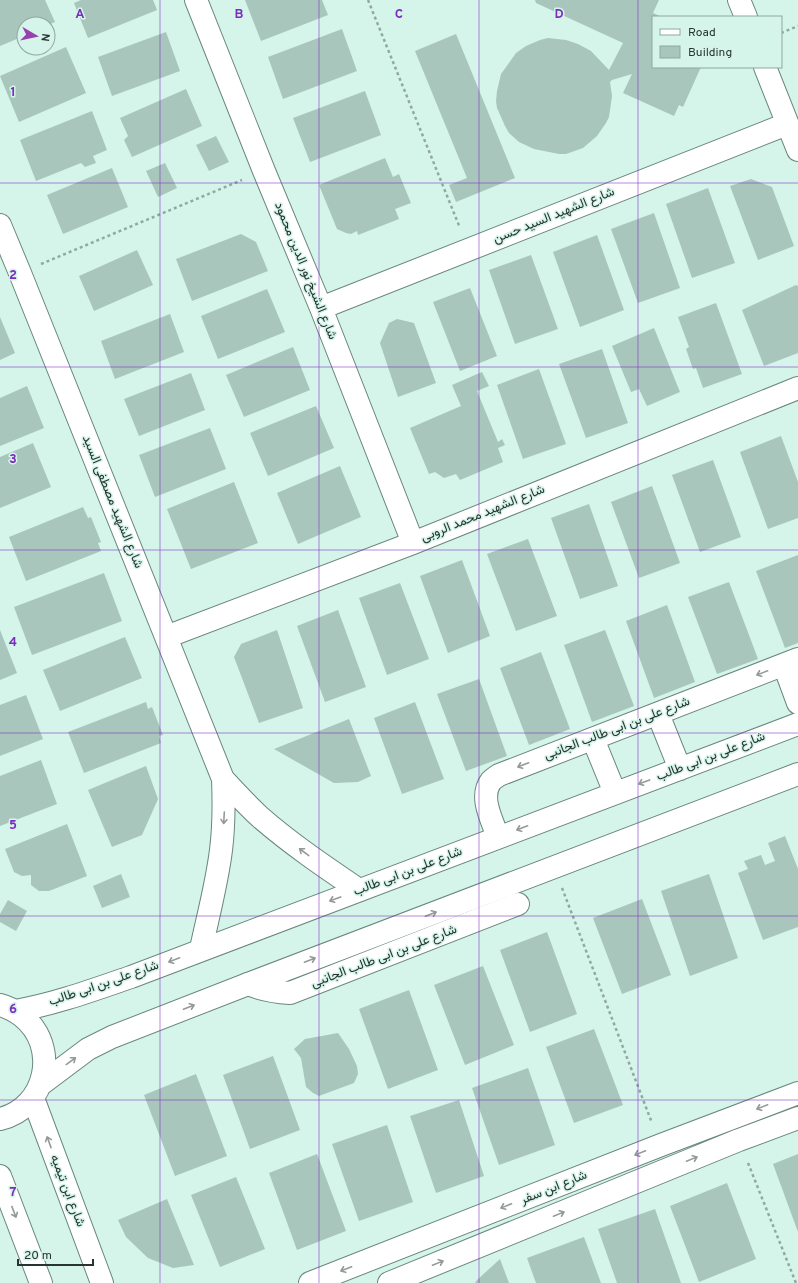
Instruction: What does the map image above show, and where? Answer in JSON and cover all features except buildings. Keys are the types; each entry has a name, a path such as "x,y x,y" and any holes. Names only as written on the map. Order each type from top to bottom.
{"street":[{"name":"شارع الشيخ نور الدين محمود","path":"196,0 264,171 321,308 413,543"},
{"path":"739,0 746,16"},
{"path":"765,68 798,150"},
{"name":"شارع الشهيد السيد حسن","path":"321,308 787,124"},
{"name":"شارع الشهيد مصطفى السيد","path":"0,225 223,779 224,815 221,850 216,883 201,949"},
{"name":"شارع الشهيد محمد الروبى","path":"166,637 413,543 798,388"},
{"path":"791,662 798,703"},
{"name":"شارع على بن ابى طالب الجانبى","path":"498,837 486,803 487,791 491,782 499,775 791,662"},
{"path":"658,714 680,768"},
{"name":"شارع على بن ابى طالب","path":"5,1005 51,1004 89,992 798,724"},
{"path":"593,739 615,793"},
{"path":"0,1120 8,1118 22,1110 36,1091 68,1062 88,1049 112,1037 798,774"},
{"name":"شارع الشهيد مصطفى السيد","path":"223,779 259,815 286,838 359,890"},
{"name":"شارع على بن ابى طالب الجانبى","path":"248,984 270,992 290,994 518,904"},
{"path":"5,1005 28,1021 38,1035 44,1051 44,1068 36,1091"},
{"name":"شارع ابن تيميه","path":"36,1091 102,1283"},
{"name":"شارع ابن سفر","path":"310,1283 660,1145 798,1093"},
{"name":"شارع ابن سفر","path":"403,1280 739,1140 798,1118"},
{"path":"0,1176 41,1283"},
{"path":"399,1248 403,1280"},
{"path":"368,1261 377,1283"}],"path":[{"path":"368,0 469,250"},
{"path":"782,33 798,26"},
{"path":"20,273 264,171"},
{"path":"555,867 660,1145"},
{"path":"739,1140 796,1283"}]}
